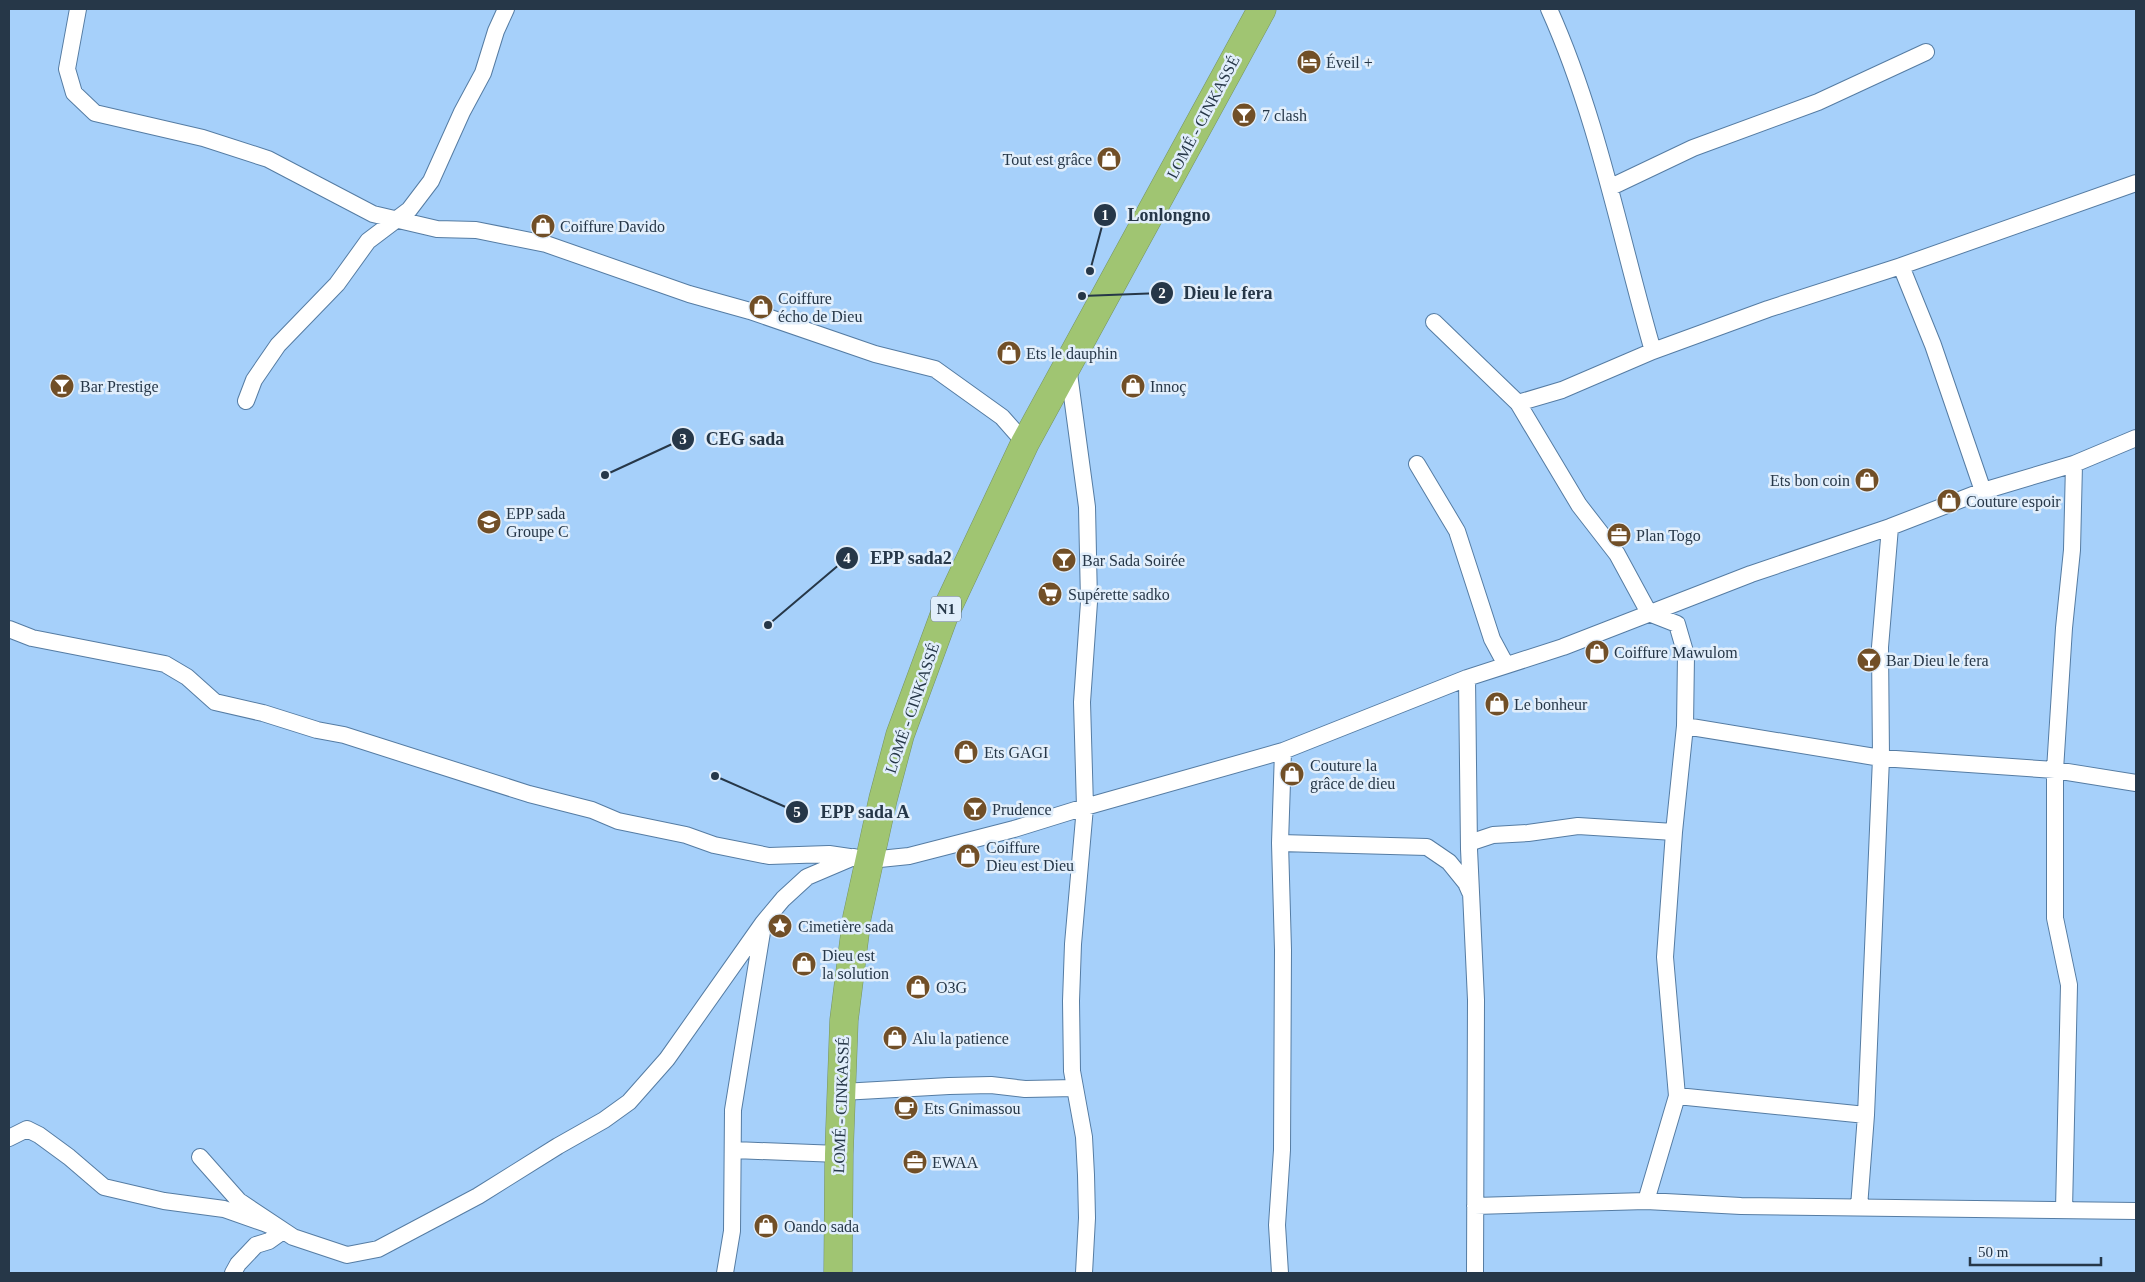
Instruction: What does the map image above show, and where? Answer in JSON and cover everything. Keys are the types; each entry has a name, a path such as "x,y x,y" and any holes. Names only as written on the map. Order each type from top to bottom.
{"highway":[{"name":"LOMÉ - CINKASSÉ","path":"838,1273 839,1154 844,1020 857,918 862,858 900,735 945,613 1025,443 1262,9"}],"street":[{"path":"78,9 67,70 74,93 95,113 203,138 268,159 372,214 437,229 476,230 546,244 689,294 750,311 875,354 935,369 1002,417 1025,443"},
{"path":"246,401 254,380 278,345 337,284 368,241 409,210 431,181 462,112 483,73 496,31 506,9"},
{"path":"1549,9 1579,88 1611,187 1628,265 1653,351"},
{"path":"1611,187 1693,148 1818,102 1926,52"},
{"path":"1518,403 1562,390 1653,351 1768,309 1901,266 2136,183"},
{"path":"1901,266 1933,345 1983,491"},
{"path":"1434,322 1518,403 1578,505 1617,554 1649,613 1677,624 1686,656 1685,726 1674,832 1666,957 1677,1096 1646,1201"},
{"path":"1068,364 1087,507 1089,602 1082,702 1085,807 1073,944 1071,1002 1075,1088 1084,1137 1086,1175 1087,1218 1084,1273"},
{"path":"9,629 32,638 165,664 187,677 215,702 263,713 317,730 344,735 529,794 592,810 618,821 686,835 714,845 769,856 829,854 862,858 909,856 1014,829 1283,751 1467,678 1572,643 1751,574 1890,527 1983,491 2074,464 2136,438"},
{"path":"1418,464 1457,531 1492,639 1506,665"},
{"path":"2064,1210 2069,985 2055,918 2055,770 2064,628 2072,550 2074,464"},
{"path":"1859,1207 1866,1115 1881,758 1880,647 1890,527"},
{"path":"1467,678 1469,843 1476,1000 1475,1273"},
{"path":"1685,726 1881,758 2055,770 2136,783"},
{"path":"1280,1273 1277,1225 1282,1140 1283,950 1280,842 1283,751"},
{"path":"1469,843 1493,834 1528,833 1578,826 1674,832"},
{"path":"1280,842 1427,847 1449,862 1466,883 1471,894"},
{"path":"9,1138 27,1129 39,1135 70,1157 104,1187 164,1202 224,1209 264,1222 303,1241 347,1255 378,1249 449,1212 604,1120 629,1102 667,1059 763,923 783,899 807,877 862,858"},
{"path":"725,1273 732,1231 733,1110 763,923"},
{"path":"842,1092 901,1087 991,1085 1025,1089 1075,1088"},
{"path":"1677,1096 1866,1115"},
{"path":"734,1150 839,1154"},
{"path":"200,1157 239,1201 283,1231"},
{"path":"1475,1206 1646,1201 1741,1206 2136,1211"},
{"path":"233,1273 238,1264 256,1245 269,1241 283,1231"}],"place":[{"name":"Éveil +","path":"1309,62"},
{"name":"7 clash","path":"1244,115"},
{"name":"Tout est grâce","path":"1109,159"},
{"name":"Coiffure Davido","path":"543,226"},
{"name":"Lonlongno","path":"1090,271"},
{"name":"Dieu le fera","path":"1082,296"},
{"name":"Coiffure écho de Dieu","path":"761,307"},
{"name":"Ets le dauphin","path":"1009,353"},
{"name":"Bar Prestige","path":"62,386"},
{"name":"Innoç","path":"1133,386"},
{"name":"CEG sada","path":"605,475"},
{"name":"Ets bon coin","path":"1867,480"},
{"name":"Couture espoir","path":"1949,501"},
{"name":"EPP sada Groupe C","path":"489,522"},
{"name":"Plan Togo","path":"1619,535"},
{"name":"Bar Sada Soirée","path":"1064,560"},
{"name":"Supérette sadko","path":"1050,594"},
{"name":"EPP sada2","path":"768,625"},
{"name":"Coiffure Mawulom","path":"1597,652"},
{"name":"Bar Dieu le fera","path":"1869,660"},
{"name":"Le bonheur","path":"1497,704"},
{"name":"Ets GAGI","path":"966,752"},
{"name":"Couture la grâce de dieu","path":"1292,774"},
{"name":"EPP sada A","path":"715,776"},
{"name":"Prudence","path":"975,809"},
{"name":"Coiffure Dieu est Dieu","path":"968,856"},
{"name":"Cimetière sada","path":"780,926"},
{"name":"Dieu est la solution","path":"804,964"},
{"name":"O3G","path":"918,987"},
{"name":"Alu la patience","path":"895,1038"},
{"name":"Ets Gnimassou","path":"906,1108"},
{"name":"EWAA","path":"915,1162"},
{"name":"Oando sada","path":"766,1226"}]}
